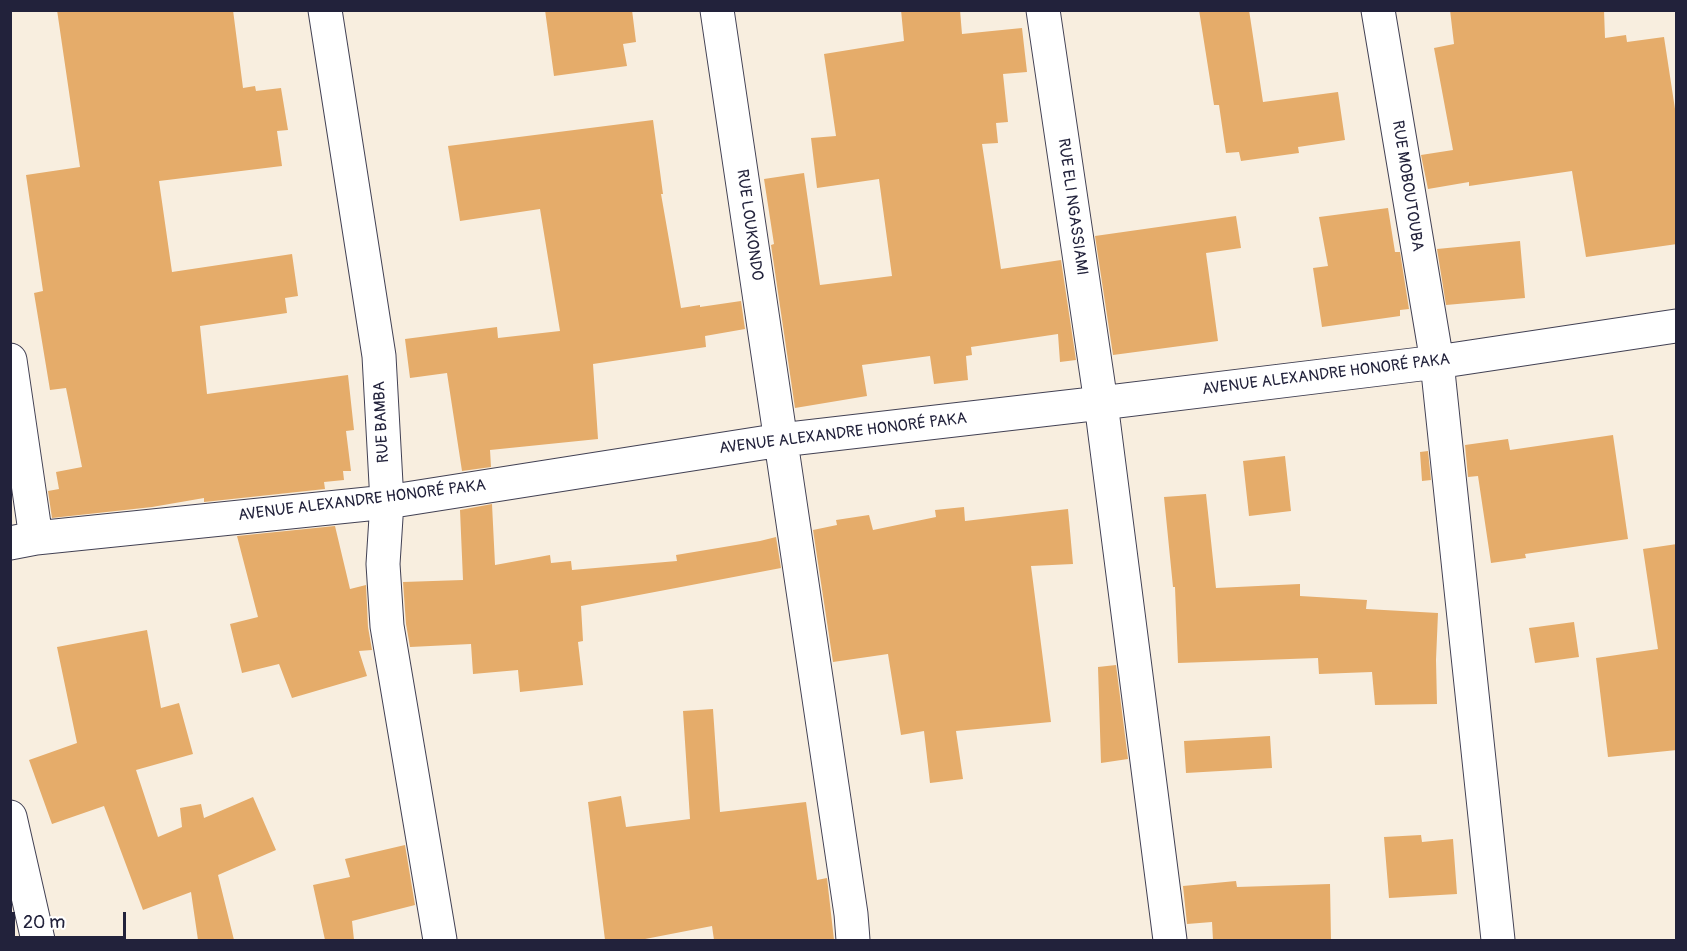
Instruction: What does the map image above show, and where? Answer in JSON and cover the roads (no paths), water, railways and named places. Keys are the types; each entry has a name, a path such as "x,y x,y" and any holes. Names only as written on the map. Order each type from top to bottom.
{"street":[{"name":"RUE BAMBA","path":"325,10 379,356 387,502 382,564 387,626 440,940"},
{"name":"RUE LOUKONDO","path":"717,10 853,940"},
{"name":"RUE ELI NGASSIAMI","path":"1042,10 1101,403 1170,940"},
{"name":"RUE MOBOUTOUBA","path":"1378,10 1437,362 1498,940"},
{"name":"AVENUE ALEXANDRE HONORÉ PAKA","path":"23,541 387,502 781,440 1437,362 1677,326"},
{"path":"10,360 23,541"},
{"path":"10,817 39,940"}]}
